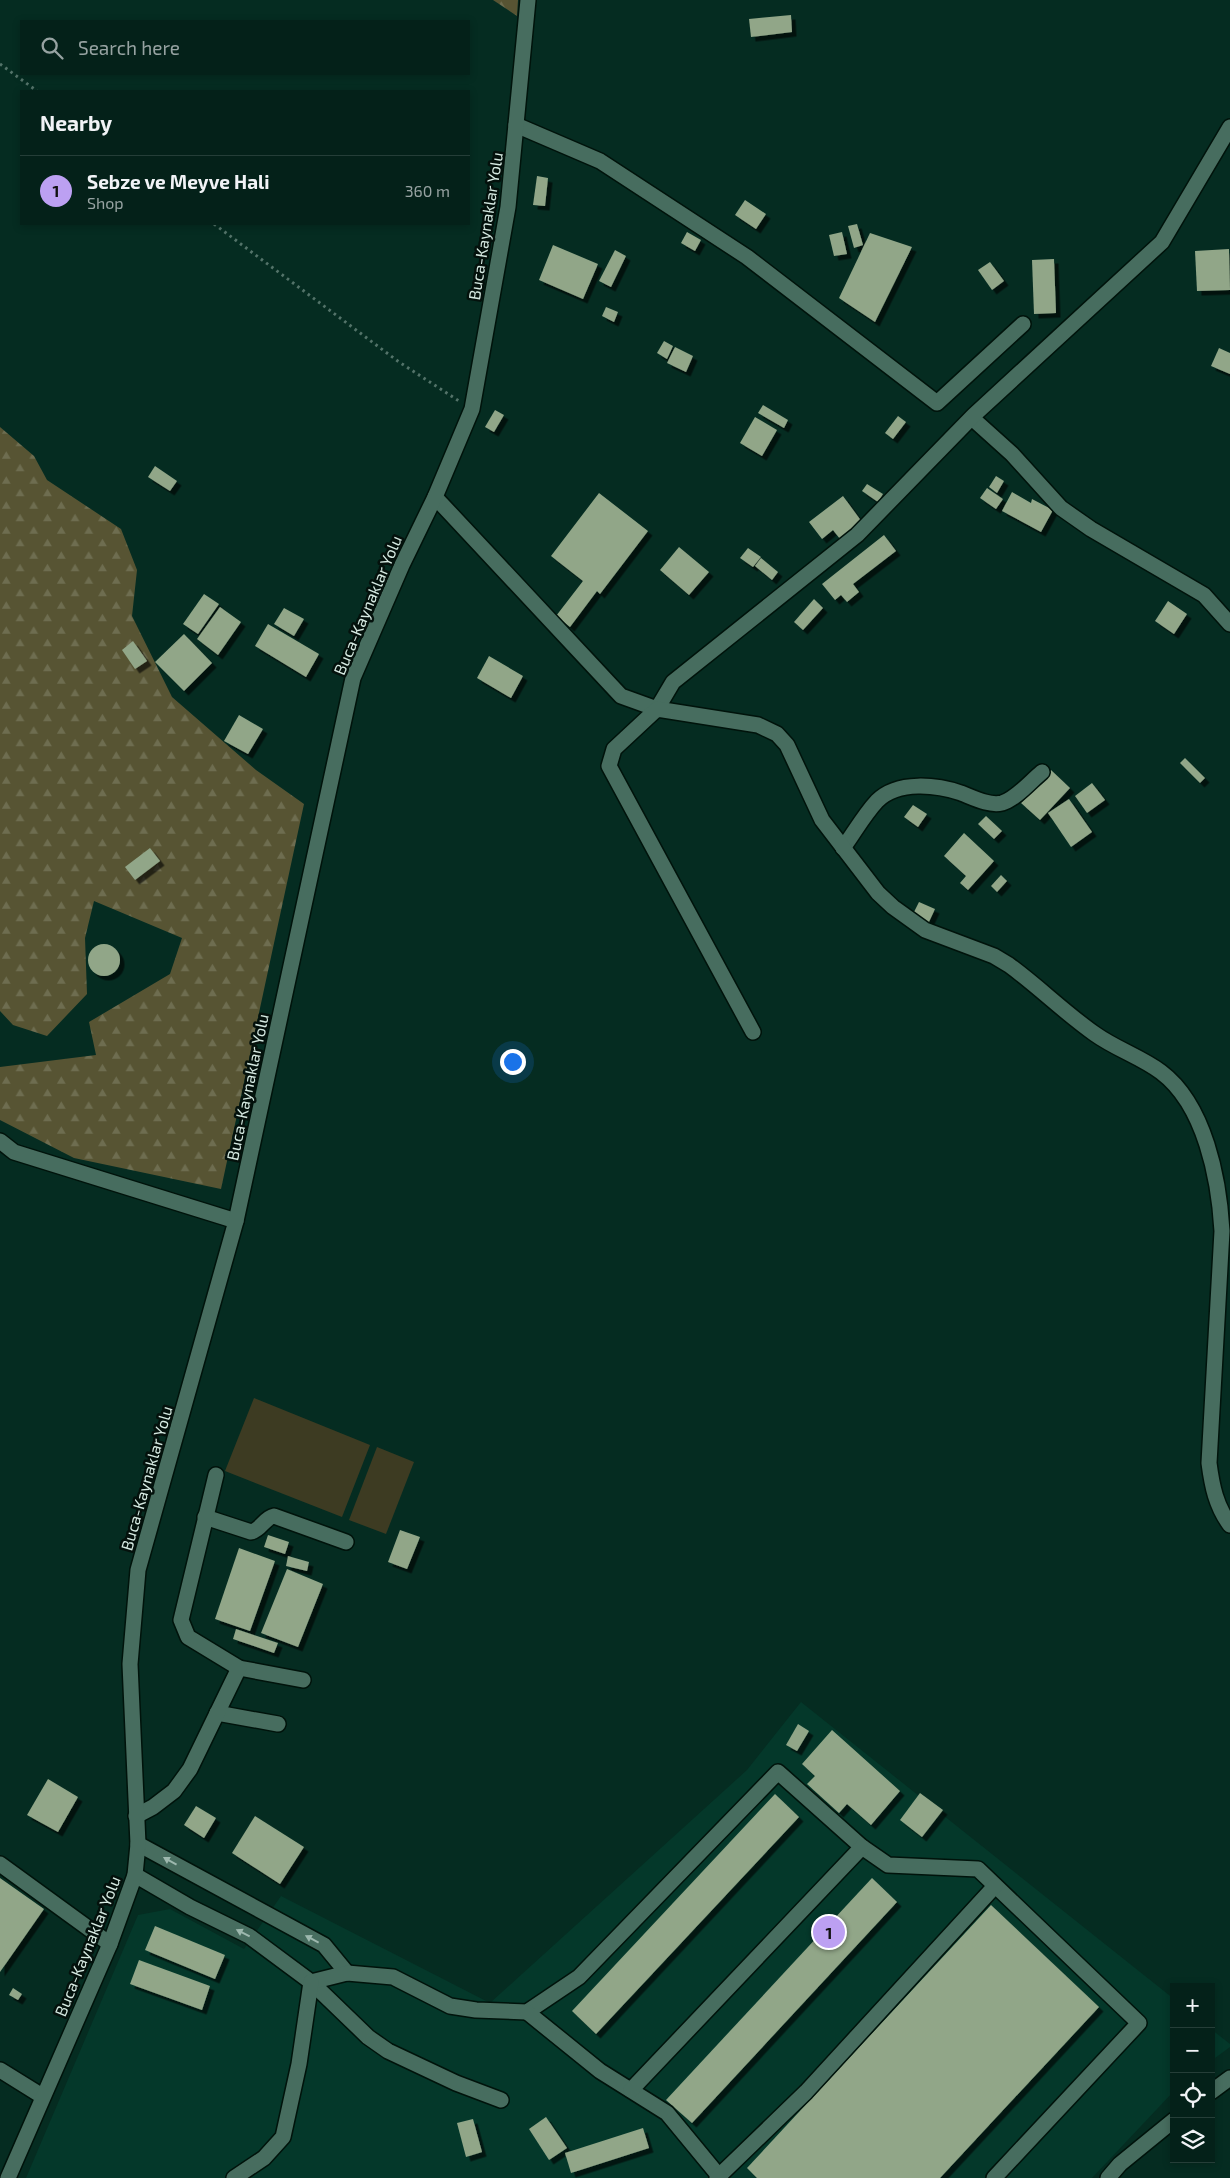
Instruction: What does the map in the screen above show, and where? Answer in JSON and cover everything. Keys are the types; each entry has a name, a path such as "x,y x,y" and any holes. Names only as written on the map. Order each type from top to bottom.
{"street":[{"name":"Buca-Kaynaklar Yolu","path":"8,2178 42,2096 110,1944 135,1875 138,1844 130,1664 138,1570 236,1221 353,678 402,565 436,496 472,409 508,207 528,0"},
{"path":"516,125 600,161 747,257 937,403 1023,324"},
{"path":"753,1032 609,766 614,749 657,709 673,682 857,535 972,418 1162,242 1230,127"},
{"path":"972,418 1012,454 1061,508 1091,529 1204,595 1230,624"},
{"path":"436,496 621,696 657,709 758,725 776,734 787,745 822,820 878,893 909,920 942,938 986,953 1010,965 1096,1035 1151,1065 1179,1090 1204,1136 1212,1163 1221,1210 1222,1230 1209,1463 1212,1485 1219,1510 1230,1525"},
{"path":"843,848 878,800 898,790 921,786 935,786 985,802 1001,803 1010,799 1042,772"},
{"path":"0,1141 14,1152 236,1221"},
{"path":"216,1475 181,1614 182,1626 188,1637 239,1668 303,1680"},
{"path":"206,1517 251,1532 258,1529 268,1518 274,1516 346,1542"},
{"path":"136,1816 153,1807 174,1791 190,1769 239,1668"},
{"path":"217,1712 278,1724"},
{"path":"311,1982 347,1973 393,1977 450,2006 476,2010 527,2012 579,1977 778,1772 862,1847 888,1865 978,1869 1139,2023 994,2178"},
{"path":"138,1844 324,1945 347,1973"},
{"path":"631,2090 862,1847"},
{"path":"0,1864 110,1944"},
{"path":"135,1875 190,1907 249,1936 311,1982 368,2037 388,2050 456,2084 501,2100"},
{"path":"527,2012 600,2071 666,2113 718,2177 806,2092 995,1886"},
{"path":"234,2178 264,2158 283,2137 299,2064 311,1982"},
{"path":"0,2070 42,2096"},
{"path":"1215,2089 1230,2078"},
{"path":"1108,2178 1120,2164 1170,2123"}],"path":[{"path":"0,64 36,90"},
{"path":"215,225 399,362 472,409"}],"shaded area":[{"path":"254,1398 370,1445 342,1517 225,1471"},
{"path":"377,1447 414,1462 386,1534 349,1520"},
{"path":"801,1702 1170,1996 1170,2095 1092,2178 26,2178 138,1915 170,1909 244,1949 281,1896 490,2003 747,1770"},
{"path":"1215,2032 1230,2044 1230,2047 1215,2058"}],"green space":[{"path":"493,0 518,0 517,16"},
{"path":"0,427 34,456 47,480 121,529 137,570 132,616 172,697 256,770 304,804 221,1189 74,1158 0,1120 0,1067 96,1055 89,1022 170,974 182,938 94,901 85,938 87,994 47,1036 13,1025 0,1011"}],"building":[{"path":"791,15 792,32 751,37 749,19"},
{"path":"537,176 548,178 545,206 533,205"},
{"path":"745,200 766,214 756,229 735,215"},
{"path":"857,224 863,245 854,248 848,226"},
{"path":"687,232 701,240 695,251 681,243"},
{"path":"842,232 847,254 834,256 829,235"},
{"path":"870,233 912,247 875,322 839,298"},
{"path":"553,245 598,264 583,299 539,280"},
{"path":"1229,249 1230,290 1197,291 1195,251"},
{"path":"615,250 626,256 611,287 599,281"},
{"path":"1054,259 1056,313 1034,314 1032,260"},
{"path":"990,262 1004,281 992,290 978,270"},
{"path":"606,307 618,312 614,322 602,316"},
{"path":"664,341 673,346 667,359 657,353"},
{"path":"675,347 693,356 686,372 667,363"},
{"path":"1219,348 1230,353 1230,374 1211,366"},
{"path":"763,405 788,420 784,428 758,413"},
{"path":"495,410 504,415 494,432 485,427"},
{"path":"898,416 906,422 893,439 885,433"},
{"path":"755,417 777,430 762,456 740,443"},
{"path":"155,466 177,481 170,491 148,477"},
{"path":"996,476 1004,481 997,493 989,487"},
{"path":"867,484 883,494 878,502 862,491"},
{"path":"987,488 1003,499 996,509 980,498"},
{"path":"1012,492 1031,503 1032,499 1053,510 1041,532 1002,511"},
{"path":"599,493 648,531 600,594 597,591 570,627 556,616 583,581 551,556"},
{"path":"843,496 862,522 840,539 833,530 822,539 809,522"},
{"path":"884,535 896,551 853,584 859,592 847,602 841,595 835,600 822,584"},
{"path":"679,547 709,572 689,595 660,570"},
{"path":"748,548 761,557 753,567 740,558"},
{"path":"761,558 778,572 772,580 755,566"},
{"path":"204,594 219,604 198,634 183,624"},
{"path":"814,599 823,608 803,630 794,622"},
{"path":"1168,601 1187,614 1174,634 1155,621"},
{"path":"220,607 241,622 218,655 197,639"},
{"path":"284,608 304,619 294,636 274,624"},
{"path":"268,624 319,654 306,677 255,646"},
{"path":"184,634 212,663 184,691 155,662"},
{"path":"133,641 147,661 135,669 122,650"},
{"path":"489,656 523,676 511,698 477,678"},
{"path":"239,715 263,729 248,754 224,741"},
{"path":"1185,758 1205,778 1200,783 1180,763"},
{"path":"1051,770 1070,788 1040,820 1021,803"},
{"path":"1092,783 1105,800 1087,813 1075,796"},
{"path":"1069,799 1092,832 1071,847 1048,813"},
{"path":"913,805 927,814 918,827 904,817"},
{"path":"986,816 1002,831 994,839 978,824"},
{"path":"964,833 994,861 968,890 960,883 966,876 944,856"},
{"path":"150,848 160,861 135,880 125,867"},
{"path":"1001,875 1007,881 997,892 991,886"},
{"path":"919,902 935,909 928,924 912,916"},
{"path":"104,944 115,949 120,960 115,971 104,976 93,971 88,960 93,949"},
{"path":"400,1530 420,1537 407,1569 388,1562"},
{"path":"268,1535 289,1542 285,1554 264,1547"},
{"path":"239,1548 275,1561 250,1631 215,1619"},
{"path":"288,1556 309,1562 307,1571 286,1566"},
{"path":"287,1569 323,1584 298,1647 261,1633"},
{"path":"236,1629 278,1643 274,1653 233,1639"},
{"path":"798,1724 809,1731 797,1751 786,1745"},
{"path":"832,1730 900,1791 871,1825 847,1804 839,1813 807,1784 815,1776 802,1764"},
{"path":"48,1779 78,1797 58,1832 27,1815"},
{"path":"920,1793 943,1810 922,1837 900,1820"},
{"path":"775,1794 799,1817 596,2034 572,2011"},
{"path":"196,1806 216,1818 204,1838 184,1825"},
{"path":"255,1816 304,1847 280,1884 232,1853"},
{"path":"0,1878 44,1909 0,1972"},
{"path":"872,1878 897,1902 692,2123 666,2100"},
{"path":"991,1905 1099,2007 940,2178 757,2178 747,2168"},
{"path":"155,1926 225,1955 215,1979 145,1950"},
{"path":"139,1960 210,1986 202,2010 130,1984"},
{"path":"13,1988 22,1994 18,2000 9,1995"},
{"path":"546,2117 567,2148 549,2160 529,2129"},
{"path":"473,2119 482,2152 466,2157 457,2123"},
{"path":"643,2128 649,2148 571,2173 565,2153"}],"place":[{"name":"Sebze ve Meyve Hali","path":"829,1932"}]}
